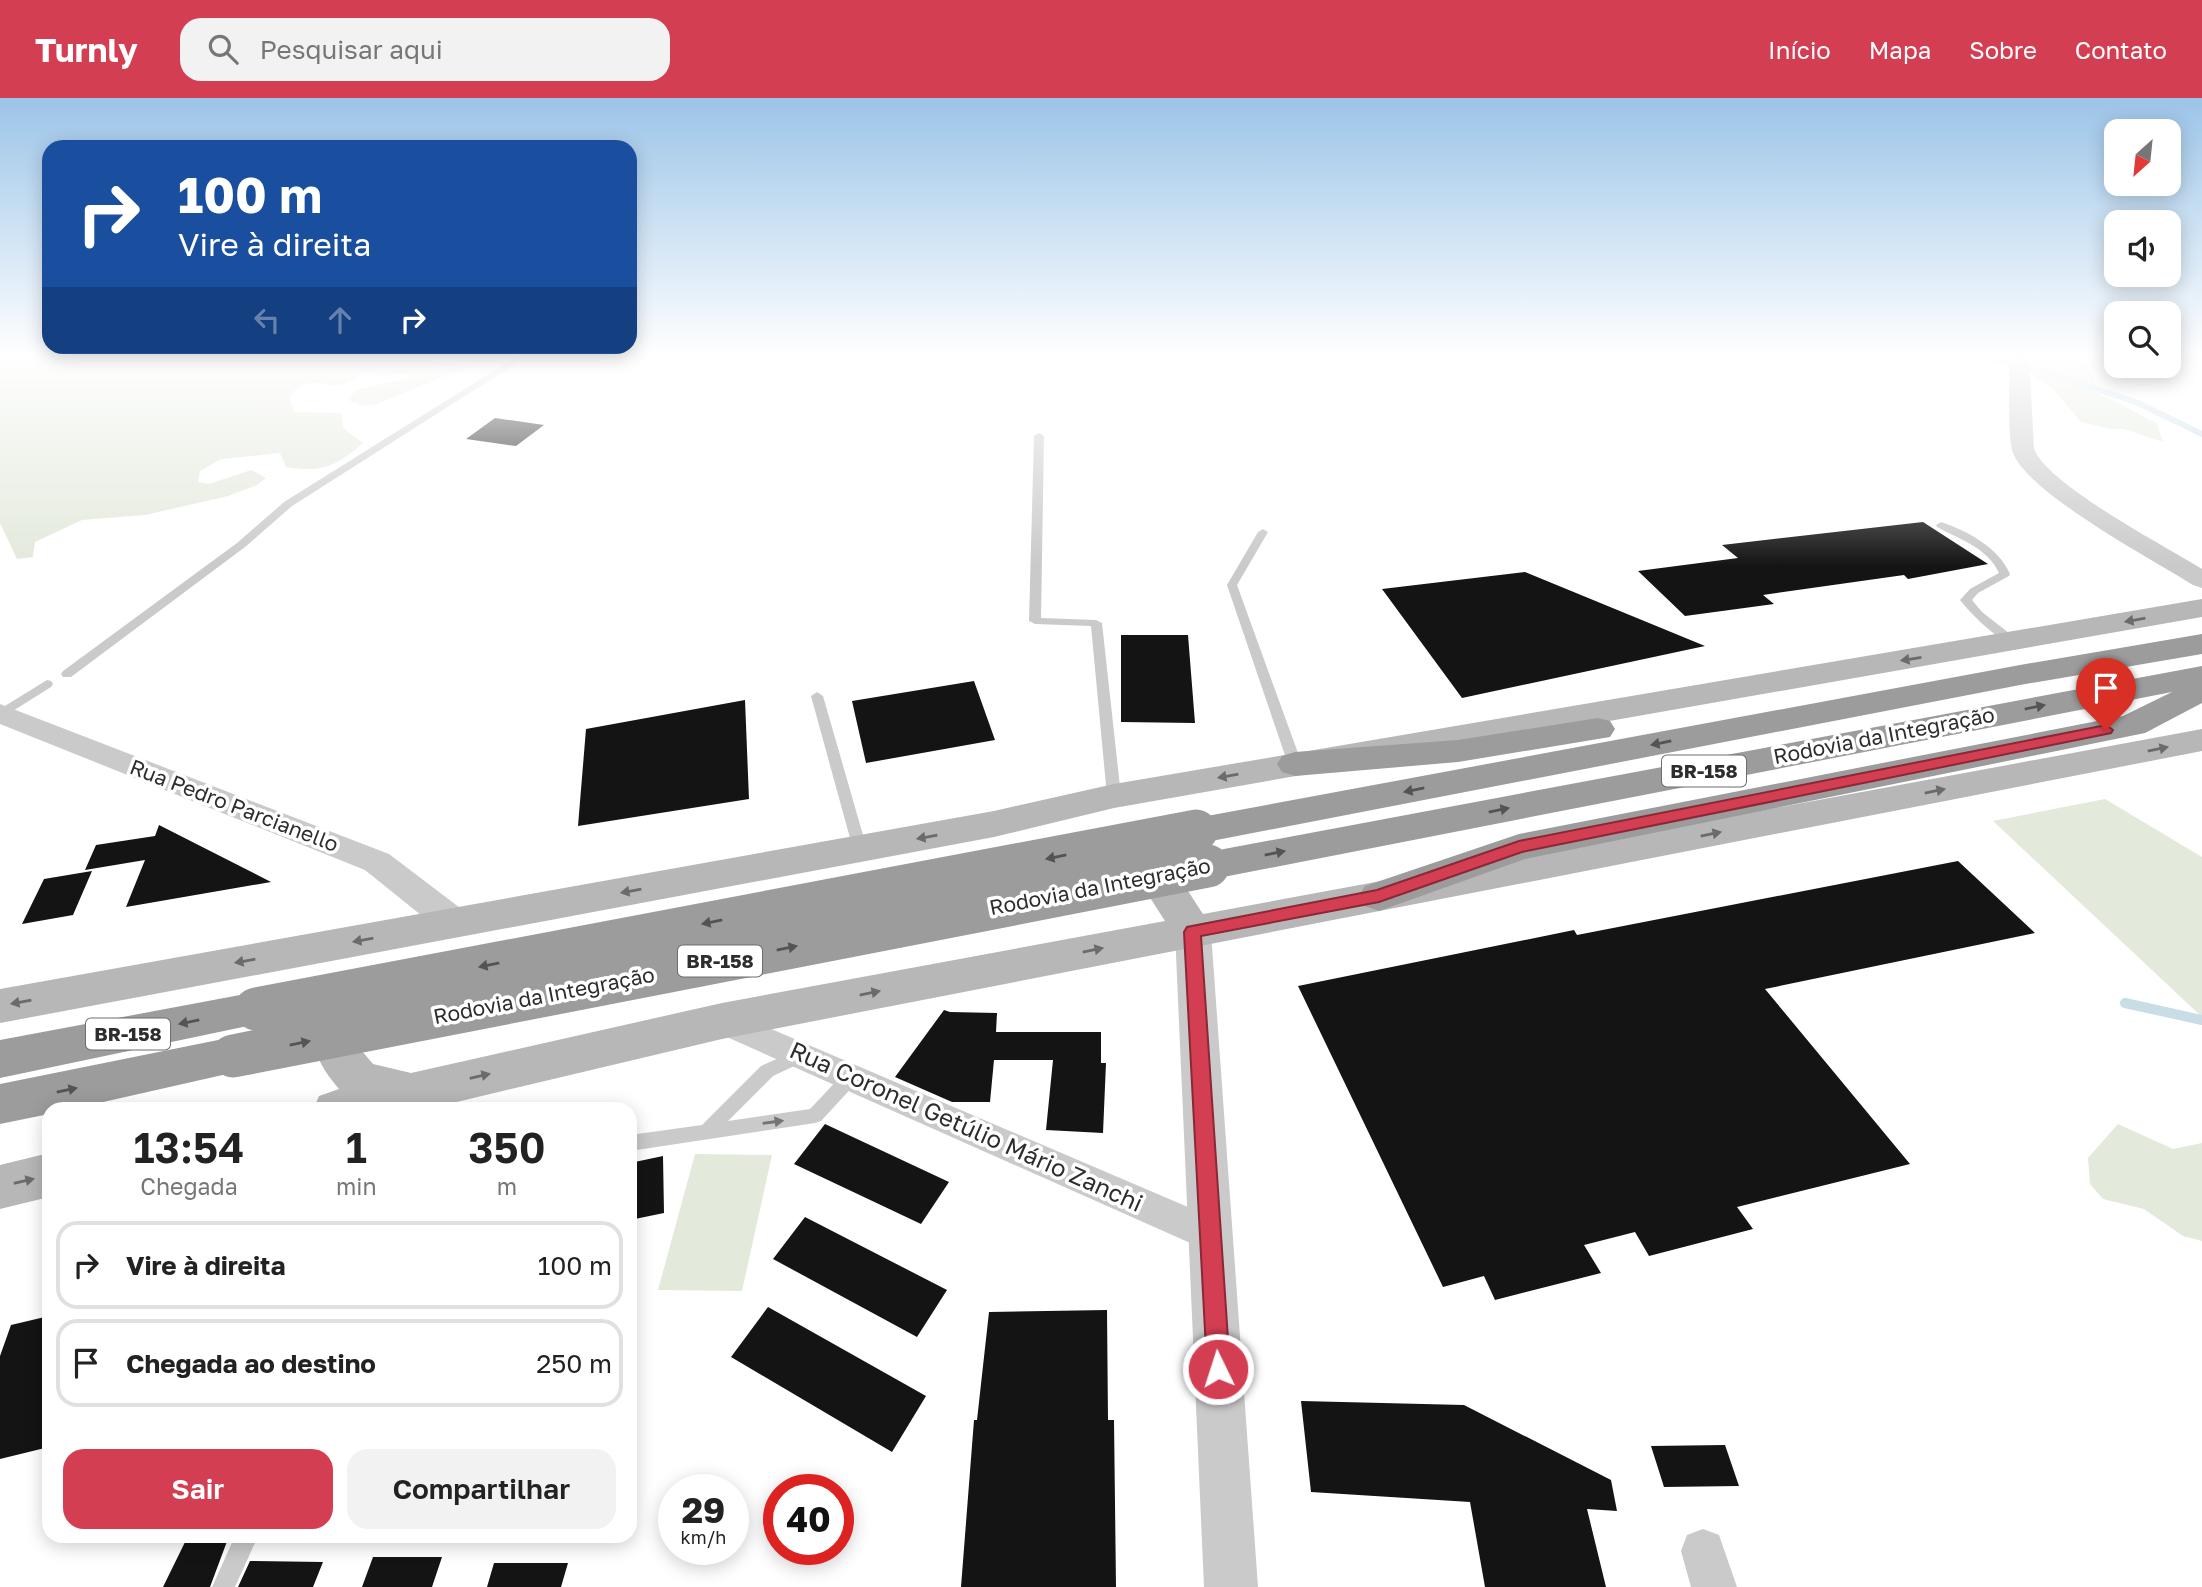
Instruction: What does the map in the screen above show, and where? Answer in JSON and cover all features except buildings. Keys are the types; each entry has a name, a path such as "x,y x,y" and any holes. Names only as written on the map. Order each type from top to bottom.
{"highway":[{"name":"BR-158","path":"1295,764 1458,751 2150,644 2202,644"},
{"name":"Rodovia da Integração","path":"0,1104 2020,675 2202,644"},
{"name":"Rodovia da Integração","path":"0,1059 256,1009 2202,676"},
{"name":"BR-158","path":"1379,896 1519,847 2133,724 2202,690"}],"main road":[{"name":"BR-158","path":"0,1006 994,824 1114,796 2202,608"},
{"name":"BR-158","path":"370,1102 722,1021 2202,740"},
{"path":"994,824 1080,824 1108,836 1141,858 1193,932"},
{"path":"413,1092 359,1080 340,1057 339,1031 355,995 394,958 455,923"},
{"path":"0,1187 42,1177"}],"street":[{"path":"2022,426 2026,461 2037,474 2059,491 2202,580"},
{"name":"Rua Pedro Parcianello","path":"0,714 377,862 455,923"},
{"path":"1193,932 1231,1587"},
{"name":"Rua Coronel Getúlio Mário Zanchi","path":"722,1021 1210,1234"}],"lane":[{"path":"67,674 241,545 288,504 411,426"},
{"path":"1039,436 1035,621 1096,623 1114,796"},
{"path":"1941,525 1992,554 2003,565 2006,574 1974,591 1966,600 1978,614 2014,642"},
{"path":"1263,532 1232,585 1295,764"},
{"path":"0,714 47,684"},
{"path":"817,696 860,849"},
{"path":"706,1132 767,1071 801,1055"},
{"path":"637,1142 816,1116 851,1077"},
{"path":"223,1587 244,1543"}],"shaded area":[{"path":"0,426 343,426 363,443 337,462 319,468 286,467 280,453 221,459 200,471 198,482 209,484 251,470 266,478 257,485 228,496 145,515 82,520 35,542 33,557 17,559 0,523"},
{"path":"2100,426 2158,426 2163,442 2124,429"},
{"path":"2105,799 2202,857 2202,1017 1993,821"},
{"path":"2118,1124 2173,1149 2202,1143 2202,1241 2183,1236 2144,1209 2103,1199 2090,1184 2088,1158"},
{"path":"695,1154 772,1155 742,1291 658,1290"}],"waterway":[{"path":"2186,426 2202,434"},
{"path":"2125,1003 2202,1020"}],"route":[{"path":"1218,1369 1193,932 1379,896 1519,847 2106,730"}]}
